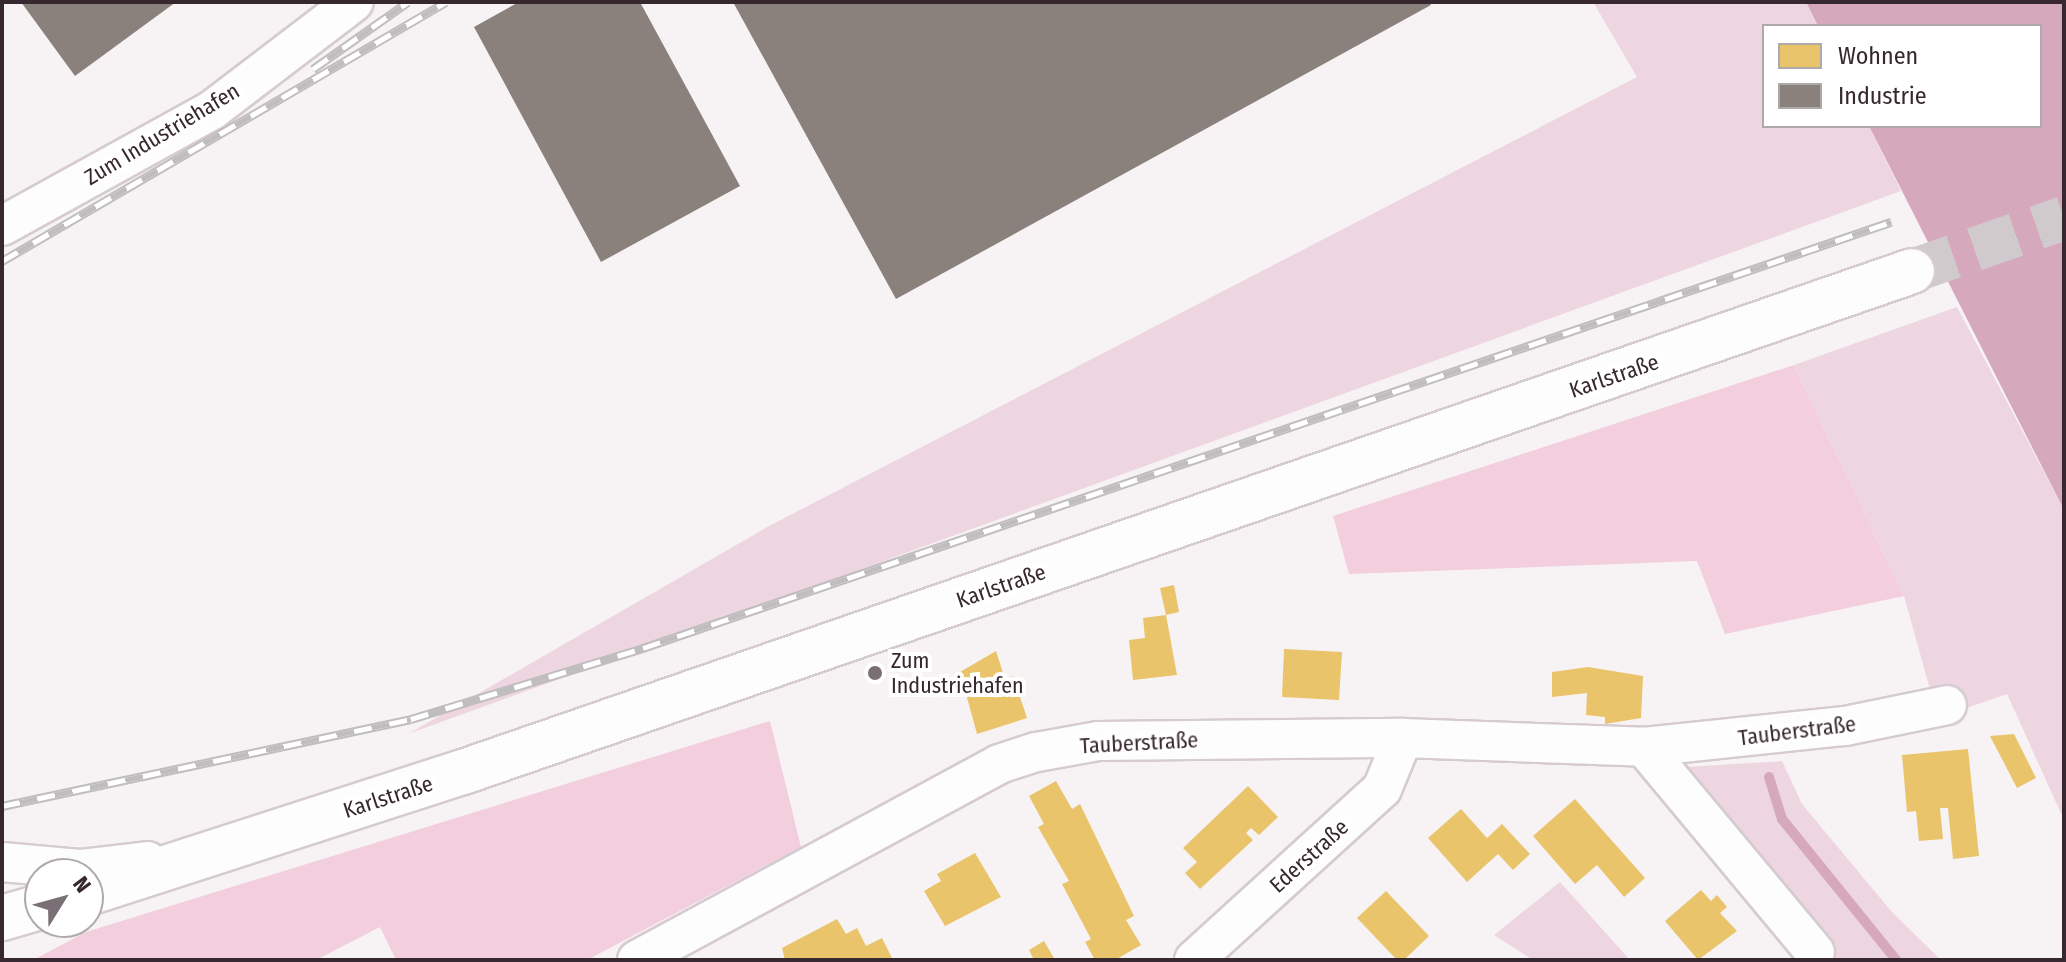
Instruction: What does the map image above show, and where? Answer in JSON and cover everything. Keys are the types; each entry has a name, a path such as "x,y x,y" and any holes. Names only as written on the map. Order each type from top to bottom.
{"street":[{"name":"Zum Industriehafen","path":"2,226 212,110 354,2"},
{"name":"Karlstraße","path":"104,888 218,853 1912,271"},
{"name":"Tauberstraße","path":"637,960 999,764 1037,752 1098,741 1403,738 1644,747 1845,726 1947,705"},
{"name":"Ederstraße","path":"1194,960 1382,789 1403,738"},
{"path":"1644,747 1815,952"},
{"path":"2,862 80,869 218,853"},
{"path":"2,918 24,912"}],"shaded area":[{"path":"1593,2 1806,2 1817,24 1762,24 1762,128 1870,128 1901,191 408,734 769,526 1637,77"},
{"path":"1806,2 2064,2 2064,510 1870,128 2042,128 2042,24 1817,24"},
{"path":"1957,307 2064,510 2064,820 2007,694 1938,718 1904,596 1794,365"},
{"path":"1794,365 1904,596 1725,634 1697,561 1349,574 1333,516"},
{"path":"770,721 801,847 587,960 396,960 380,927 316,960 33,960 75,938 104,938 104,926"},
{"path":"1782,761 1802,804 1892,912 1941,960 1827,960 1671,768"},
{"path":"1560,882 1630,960 1533,960 1494,935"}],"building: Wohnen":[{"path":"1174,585 1179,612 1166,615 1160,588"},
{"path":"1166,615 1177,675 1133,680 1129,640 1145,638 1143,618"},
{"path":"1284,649 1342,652 1339,700 1282,697"},
{"path":"996,651 1005,679 1013,676 1027,718 977,734 960,672"},
{"path":"1588,667 1643,676 1641,718 1605,724 1605,717 1586,715 1587,693 1552,697 1552,672"},
{"path":"2014,734 2036,778 2017,788 1990,736"},
{"path":"1968,749 1979,856 1953,859 1948,808 1940,808 1943,839 1919,841 1916,811 1907,812 1902,755"},
{"path":"1056,781 1072,809 1080,804 1134,916 1126,920 1141,945 1115,960 1095,960 1085,942 1091,939 1062,884 1069,881 1038,827 1044,824 1029,796"},
{"path":"1248,786 1278,817 1259,835 1251,828 1246,833 1253,840 1200,889 1185,873 1197,862 1183,848"},
{"path":"1575,799 1645,878 1624,897 1597,865 1575,884 1533,836"},
{"path":"1461,809 1487,838 1502,824 1530,854 1513,870 1498,854 1467,882 1428,838"},
{"path":"975,853 1001,897 945,926 924,891 941,881 937,874"},
{"path":"1701,890 1711,901 1717,895 1727,907 1720,913 1737,931 1698,960 1665,921"},
{"path":"1386,891 1429,936 1404,960 1397,960 1357,918"},
{"path":"837,919 846,934 857,928 866,946 882,938 893,960 785,960 782,948"},
{"path":"1044,941 1055,960 1034,960 1029,950"}],"building: Industrie":[{"path":"21,2 176,2 75,76"},
{"path":"519,2 640,2 740,186 601,262 474,27"},
{"path":"733,2 1429,2 1431,5 896,299"}],"waterway":[{"path":"1769,777 1782,819 1896,960"}],"tunnel":[{"path":"1912,271 2064,218"}],"railway":[{"path":"313,69 408,2"},
{"path":"2,261 446,2"},
{"path":"2,806 411,719 643,648 1891,222"}],"place":[{"name":"Zum Industriehafen","path":"875,673"}]}
